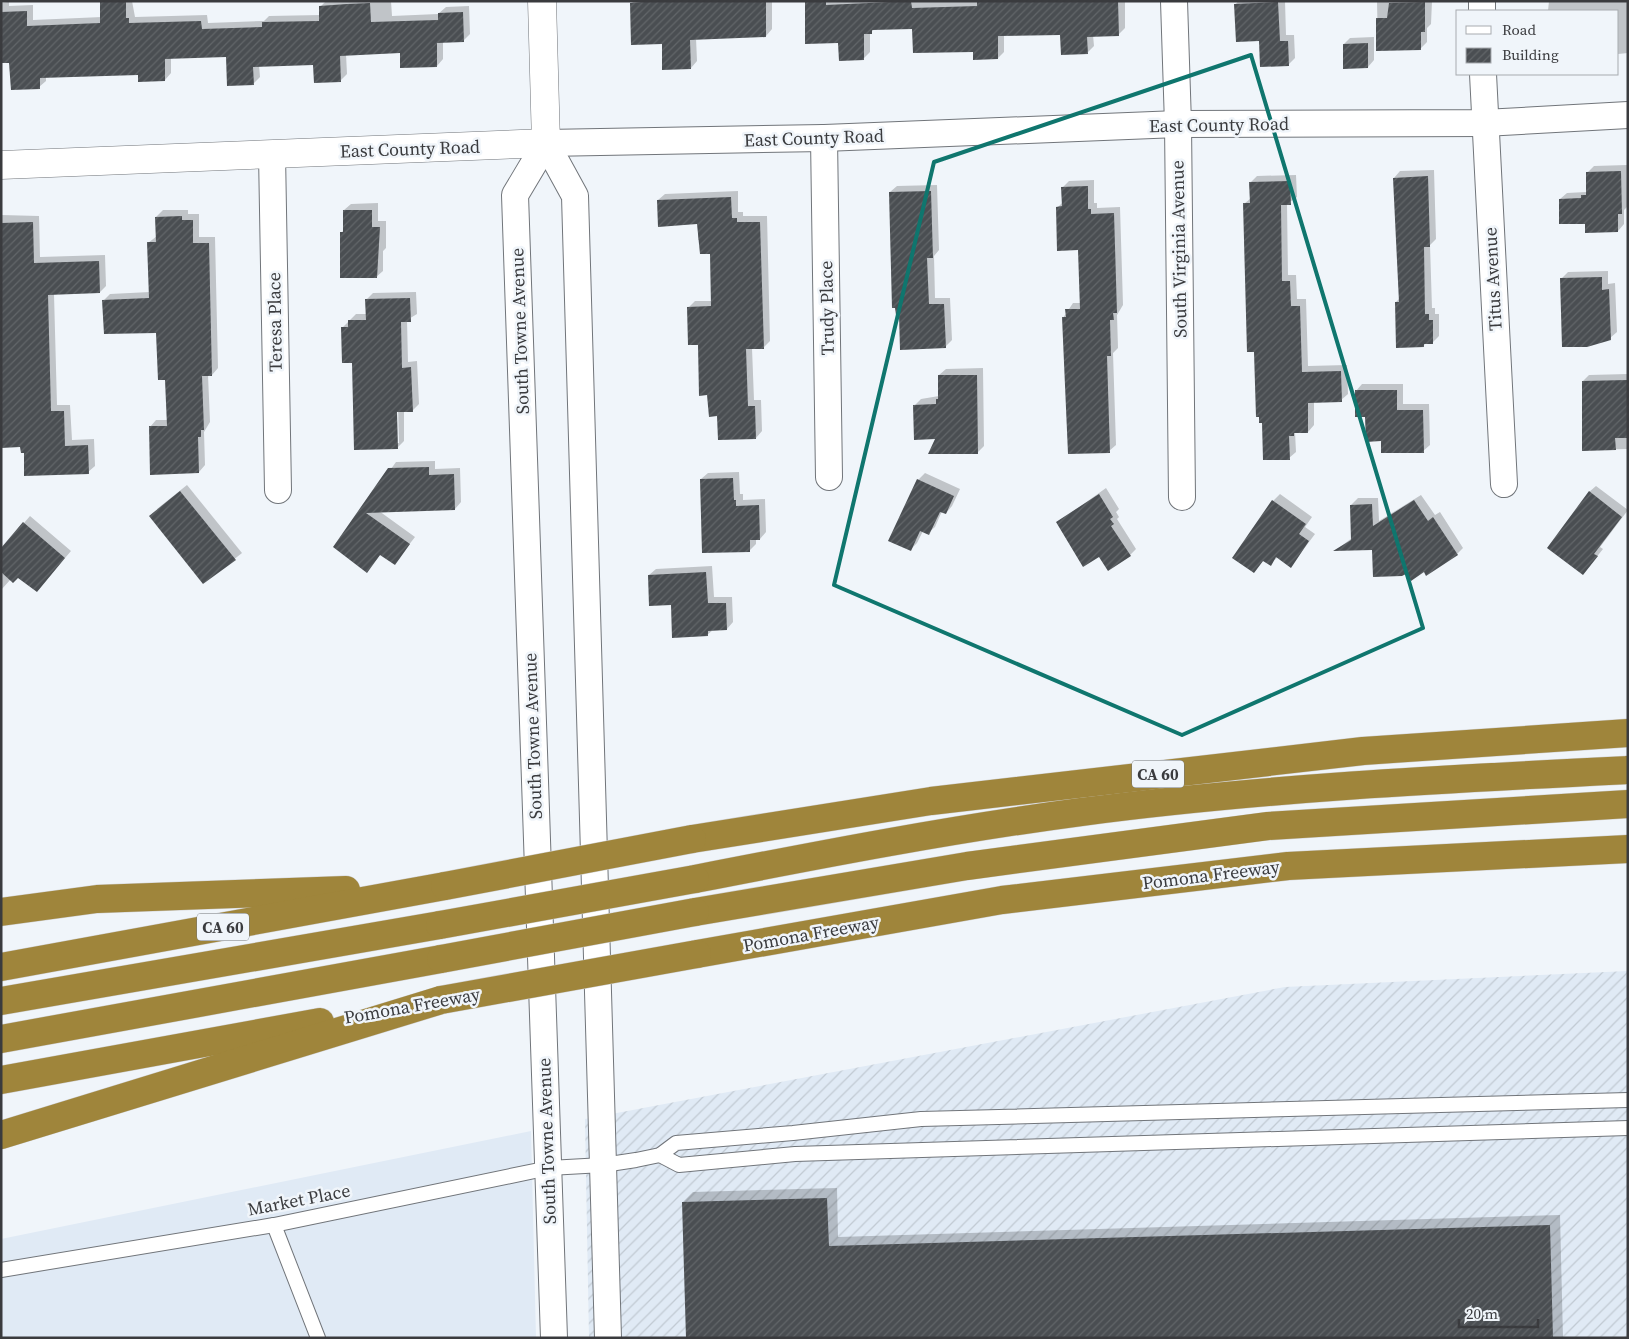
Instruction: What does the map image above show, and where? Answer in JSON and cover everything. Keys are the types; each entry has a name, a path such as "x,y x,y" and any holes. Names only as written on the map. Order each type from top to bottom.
{"highway":[{"name":"CA 60","path":"1,967 692,839 930,801 1363,751 1628,733"},
{"path":"1,1001 440,925 914,838 1082,812 1348,786 1628,770"},
{"path":"1,1039 695,912 967,866 1268,826 1628,804"},
{"name":"Pomona Freeway","path":"1,1080 1002,900 1288,866 1628,848"},
{"path":"1,912 97,900 445,886"},
{"path":"1,1135 442,1000"}],"street":[{"path":"542,1 546,143 575,196 608,1338"},
{"name":"South Virginia Avenue","path":"1174,1 1178,124 1182,497"},
{"name":"Titus Avenue","path":"1483,75 1504,484"},
{"name":"East County Road","path":"1,165 546,143 824,138 1178,124 1484,123 1628,116"},
{"name":"Trudy Place","path":"824,138 829,478"},
{"name":"South Towne Avenue","path":"546,143 515,195 554,1338"},
{"name":"Teresa Place","path":"272,154 278,490"}],"lane":[{"path":"1628,1100 922,1118 793,1133 676,1142 660,1155 680,1165 795,1154 1628,1128"},
{"name":"Market Place","path":"1,1270 274,1225 549,1168 603,1165 660,1155"},
{"path":"274,1225 318,1338"}],"highlighted area":[{"path":"1251,55 1423,628 1182,735 834,585 934,162"}],"shaded area":[{"path":"1628,971 1628,1338 589,1338 585,1119 1285,987"},
{"path":"531,1131 536,1338 1,1338 1,1239"}],"building":[{"path":"100,1 126,1 126,18 129,18 129,23 201,21 202,29 262,27 262,22 319,21 319,6 347,4 370,3 371,22 438,20 438,13 463,12 464,42 437,43 437,67 400,68 400,53 340,56 341,82 314,83 313,65 253,67 254,85 227,86 226,57 165,59 165,81 138,82 138,75 40,78 40,89 11,90 9,63 1,63 1,12 27,11 27,26 100,23"},
{"path":"655,1 766,2 766,37 690,40 691,69 662,70 662,44 631,45 630,3"},
{"path":"805,1 826,1 826,5 911,1 912,8 977,6 977,1 1118,1 1119,36 1087,37 1088,54 1061,55 1060,35 998,36 998,59 973,60 973,52 913,53 912,29 872,30 872,34 864,34 864,60 839,61 838,43 805,44"},
{"path":"1278,2 1280,41 1288,41 1289,66 1260,67 1259,41 1236,42 1234,4"},
{"path":"1425,2 1425,32 1421,32 1421,50 1376,51 1376,18 1387,18 1389,3"},
{"path":"1368,43 1368,68 1343,69 1343,44"},
{"path":"1621,171 1622,214 1618,214 1618,232 1585,233 1585,224 1559,224 1559,199 1581,198 1581,195 1586,195 1586,172"},
{"path":"1428,176 1430,247 1424,247 1425,314 1429,314 1429,320 1433,320 1433,344 1424,344 1424,347 1396,348 1395,302 1399,302 1393,178"},
{"path":"1290,181 1291,205 1281,205 1282,281 1290,281 1291,306 1300,306 1302,372 1341,371 1342,402 1308,403 1308,433 1294,433 1294,436 1289,436 1290,460 1263,460 1262,423 1259,423 1259,417 1256,417 1254,352 1247,352 1243,203 1250,203 1249,182"},
{"path":"1088,186 1088,209 1091,209 1091,214 1114,213 1117,313 1113,313 1114,320 1110,320 1111,356 1107,356 1110,453 1068,454 1062,317 1066,317 1065,309 1080,309 1078,250 1057,251 1056,207 1062,206 1061,187"},
{"path":"931,191 933,258 927,258 929,304 944,304 946,348 900,350 899,315 896,315 895,308 892,308 889,192"},
{"path":"731,197 732,218 737,218 737,222 760,222 764,349 746,349 748,406 755,406 756,439 718,440 717,416 709,417 707,395 699,396 698,345 688,345 687,307 711,306 710,254 700,254 697,224 658,227 657,200"},
{"path":"343,210 372,210 372,227 380,227 377,278 340,278 340,232 343,232"},
{"path":"182,216 182,220 193,220 193,243 209,243 212,376 202,376 204,430 201,430 201,437 198,437 199,473 150,475 149,426 167,426 165,380 158,380 156,333 104,334 102,300 149,298 147,242 156,242 155,217"},
{"path":"33,222 34,263 99,261 100,293 48,295 51,411 64,411 65,446 88,445 89,474 24,476 24,453 21,453 20,447 1,448 1,223"},
{"path":"1602,277 1602,290 1609,289 1611,340 1587,347 1562,347 1560,278"},
{"path":"410,298 411,322 401,322 402,368 411,367 413,412 397,412 398,449 354,450 352,363 342,363 341,327 348,327 348,320 366,320 365,299"},
{"path":"938,375 977,375 978,454 928,454 935,439 914,440 913,405 936,404 936,399 938,399"},
{"path":"1628,380 1628,438 1615,438 1616,450 1582,451 1582,381"},
{"path":"1355,390 1397,390 1397,410 1423,410 1424,453 1381,453 1381,441 1366,442 1365,417 1355,417"},
{"path":"429,467 429,475 454,474 455,510 366,513 410,544 395,565 380,555 367,573 333,547 388,468"},
{"path":"733,478 736,506 759,505 760,540 750,540 750,552 702,553 700,479"},
{"path":"917,479 954,496 946,514 940,512 929,535 920,531 911,551 888,541"},
{"path":"180,491 236,560 203,584 149,516"},
{"path":"1589,491 1622,517 1594,554 1598,556 1583,575 1547,548"},
{"path":"1099,494 1113,517 1110,519 1114,524 1111,526 1131,556 1108,571 1099,557 1083,567 1056,522"},
{"path":"1272,500 1306,524 1299,534 1309,541 1291,568 1276,557 1271,566 1263,561 1254,573 1232,558"},
{"path":"1414,500 1428,521 1433,517 1458,555 1426,576 1424,572 1411,581 1406,574 1402,576 1373,577 1372,550 1333,551 1351,540 1350,505 1372,504 1373,526"},
{"path":"23,522 65,558 37,592 18,578 13,583 1,572 1,548"},
{"path":"706,572 708,603 726,603 727,630 708,631 708,636 672,638 671,605 649,606 648,575"},
{"path":"827,1198 829,1246 1550,1225 1553,1338 686,1338 682,1202"}]}
